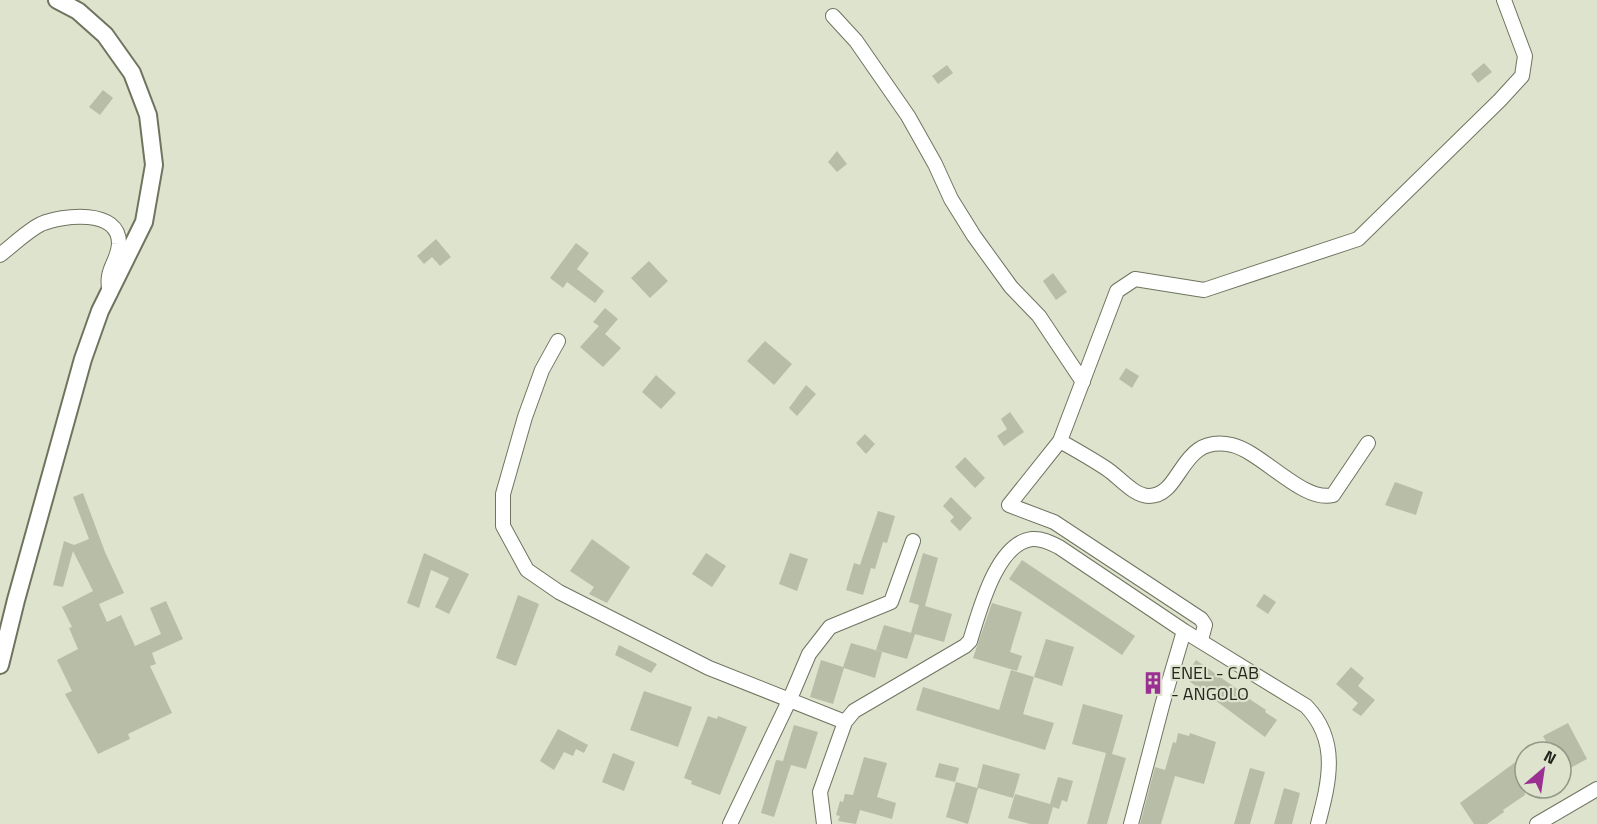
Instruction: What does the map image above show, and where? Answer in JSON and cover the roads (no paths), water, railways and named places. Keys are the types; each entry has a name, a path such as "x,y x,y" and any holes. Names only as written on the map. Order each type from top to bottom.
{"main road":[{"path":"0,665 83,360 100,311 144,222 154,165 148,114 132,73 105,35 78,11 57,0"}],"street":[{"path":"1201,640 1206,625 1201,619 1054,522 1009,505 1060,441 1117,291 1135,279 1204,290 1358,239 1522,76 1525,56 1504,0"},
{"path":"833,16 856,41 908,116 935,164 951,199 974,236 1011,287 1039,316 1083,382"},
{"path":"0,255 40,225 57,219 81,217 103,219 116,231 119,244 107,280 110,293"},
{"path":"558,341 542,370 525,417 503,494 502,526 527,570 559,592 709,668 845,722"},
{"path":"1060,441 1110,471 1141,494 1150,496 1160,494 1202,446 1217,444 1234,446 1250,453 1313,494 1324,497 1333,495 1368,443"},
{"path":"824,824 820,792 845,722 854,711 965,646 970,640 995,572 1018,544 1031,539 1046,541 1059,547 1184,631 1306,706 1316,716 1326,737 1329,756 1328,784 1318,824"},
{"path":"730,824 809,654 831,627 891,602 913,541"},
{"path":"1131,824 1162,702 1184,631"},
{"path":"1537,824 1597,789"}],"place":[{"name":"ENEL - CAB - ANGOLO","path":"1153,683"}]}
